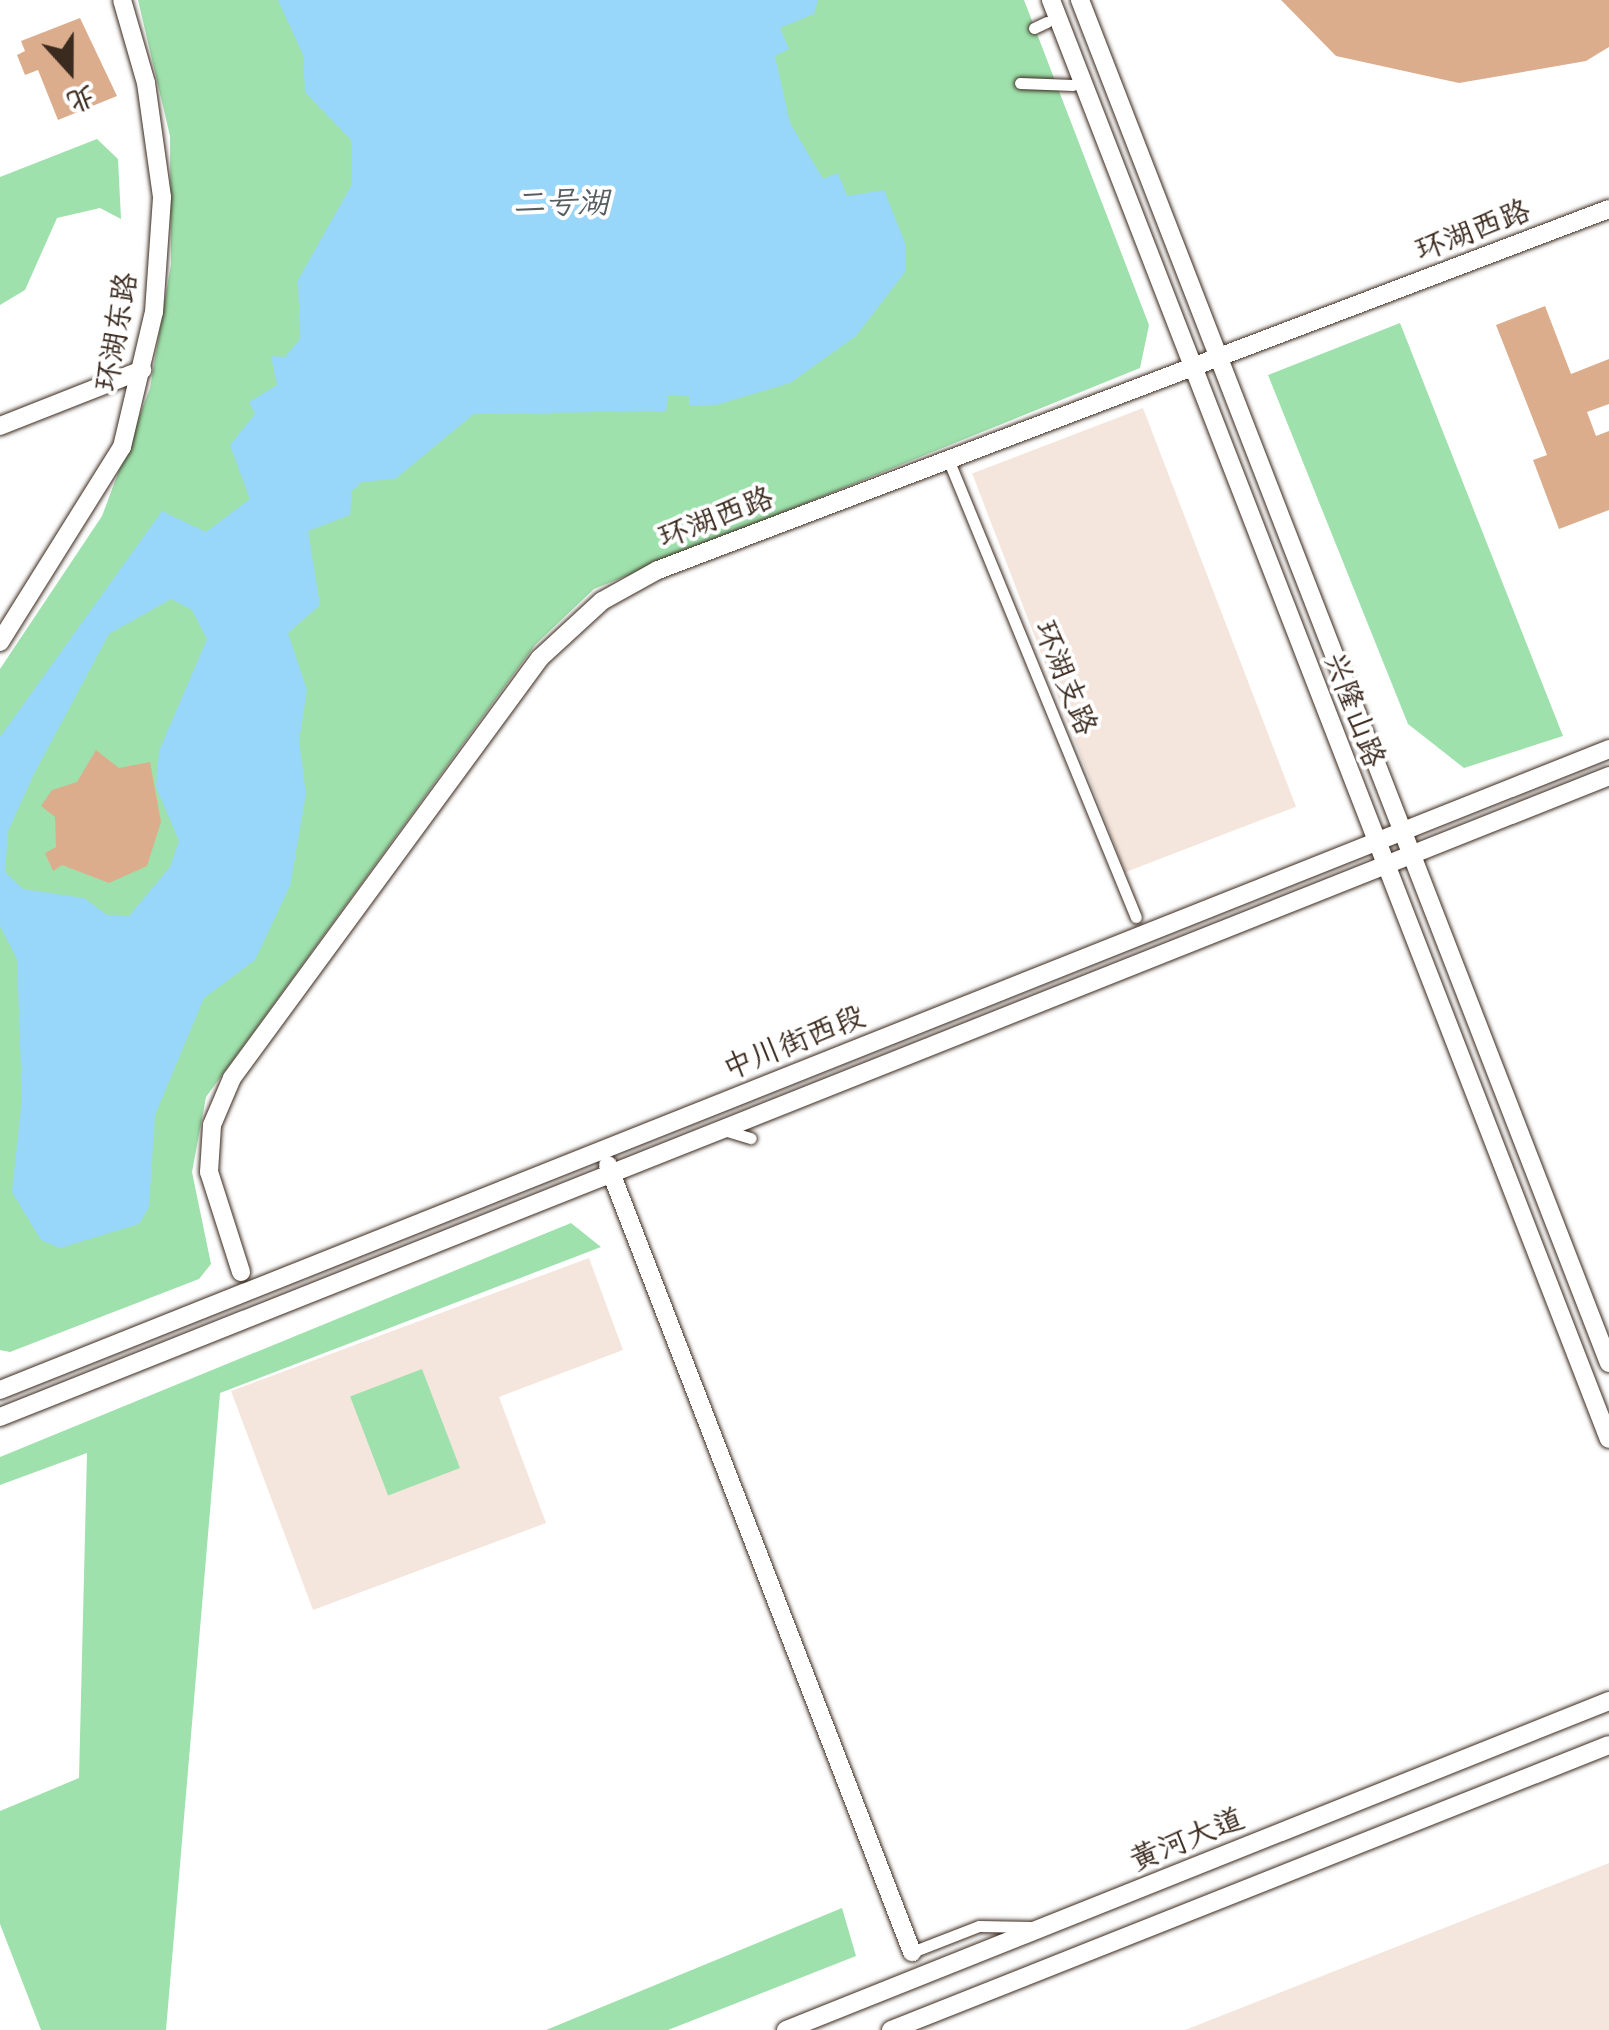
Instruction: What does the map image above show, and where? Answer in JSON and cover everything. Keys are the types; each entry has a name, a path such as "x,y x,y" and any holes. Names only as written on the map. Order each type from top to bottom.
{"street":[{"name":"环湖东路","path":"0,642 93,503 122,447 142,370 162,197 146,82 122,0"},
{"name":"兴隆山路","path":"1051,0 1609,1439"},
{"name":"兴隆山路","path":"1080,0 1407,855 1609,1364"},
{"path":"1034,28 1047,22"},
{"path":"1020,84 1073,85"},
{"name":"环湖西路","path":"241,1272 210,1172 220,1102 540,658 594,607 641,578 1609,209"},
{"path":"0,426 142,370"},
{"name":"环湖支路","path":"948,459 1136,917"},
{"name":"中川街西段","path":"0,1390 1609,748"},
{"name":"中川街西段","path":"0,1417 1609,776"},
{"path":"1449,812 1448,830 1458,835"},
{"path":"721,1129 751,1138"},
{"path":"602,1150 912,1952 979,1926 1041,1928"},
{"name":"黄河大道","path":"786,2030 1609,1700"},
{"path":"891,2030 1609,1744"}],"shaded area":[{"path":"1143,408 1296,807 1125,872 972,474"},
{"path":"589,1258 623,1350 499,1397 546,1523 313,1610 231,1391"},
{"path":"1609,1863 1609,2030 1185,2030"}],"green space":[{"path":"138,0 1024,0 1149,325 1140,368 594,589 535,645 206,1097 192,1172 211,1264 199,1279 10,1352 0,1350 0,669 102,516 150,388 171,264 170,136"},
{"path":"97,139 118,159 121,219 100,208 57,218 25,290 0,305 0,177"},
{"path":"1400,323 1563,736 1464,768 1408,724 1268,375"},
{"path":"571,1223 601,1247 220,1393 166,2030 41,2030 0,1924 0,1811 79,1778 87,1453 0,1485 0,1457"},
{"path":"422,1369 460,1468 388,1496 350,1397"},
{"path":"842,1908 856,1956 668,2030 546,2030"}],"water":[{"name":"二号湖","path":"278,0 818,0 814,14 780,28 789,49 775,56 790,123 823,179 838,173 847,196 884,190 905,243 905,272 856,336 790,383 716,405 689,406 689,396 668,395 666,411 474,414 395,479 362,482 352,491 350,515 308,531 320,605 288,633 307,690 299,741 306,794 290,886 255,960 204,998 155,1115 149,1207 139,1224 60,1248 41,1240 12,1192 22,1098 17,959 0,926 0,737 162,511 206,532 250,499 230,445 255,414 249,402 277,385 271,356 285,357 300,339 298,280 351,186 351,140 305,92 303,55","holes":["171,599 192,610 207,639 159,751 156,787 179,841 170,867 129,916 107,915 84,898 23,889 5,872 8,831 109,634"]}],"building":[{"path":"1281,0 1609,0 1609,47 1586,61 1459,83 1336,56"},
{"path":"80,18 117,96 58,120 38,70 25,75 17,55 25,51 21,41"},
{"path":"1545,306 1571,374 1609,359 1609,404 1587,412 1596,436 1609,431 1609,510 1559,529 1533,460 1547,455 1496,325"},
{"path":"96,750 119,768 150,762 161,822 147,866 109,883 62,865 53,871 45,853 56,847 55,817 41,806 52,790 77,782"}]}
